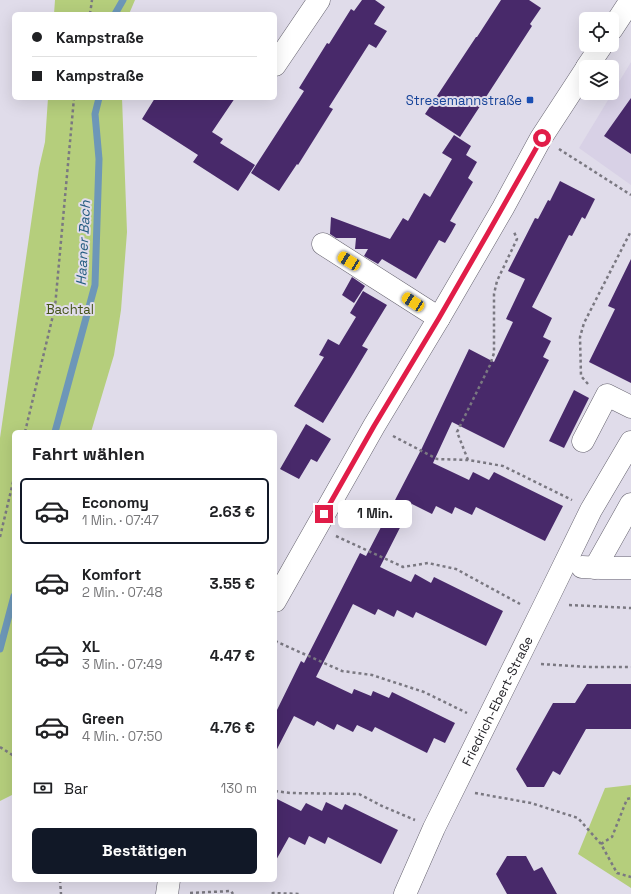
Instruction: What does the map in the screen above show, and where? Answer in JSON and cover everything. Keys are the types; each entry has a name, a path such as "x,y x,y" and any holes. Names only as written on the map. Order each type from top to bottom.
{"street":[{"path":"277,62 319,0"},
{"path":"619,17 629,1"},
{"path":"277,597 374,426 439,318 542,138 579,80"},
{"path":"323,244 439,318"},
{"path":"583,441 607,395 631,407"},
{"name":"Friedrich-Ebert-Straße","path":"405,894 434,828 591,510 631,442"},
{"path":"595,568 631,504"},
{"path":"564,566 631,568"},
{"path":"167,894 169,882"}],"path":[{"path":"90,12 92,0"},
{"path":"25,430 55,307 74,100"},
{"path":"542,138 631,195"},
{"path":"468,460 457,432 490,365 494,353 494,294 497,281 517,239 502,208"},
{"path":"590,387 581,376 580,338 584,323 631,231"},
{"path":"374,426 437,459 468,460 503,466 591,510"},
{"path":"0,537 12,486"},
{"path":"317,527 403,567 428,563 456,569 542,609 631,608"},
{"path":"277,642 342,671 372,675 424,692 486,722"},
{"path":"516,662 588,667 631,666"},
{"path":"0,747 12,755"},
{"path":"453,789 531,803 578,818 601,844 617,873 631,877"},
{"path":"277,791 290,793 359,794 382,806 434,828"},
{"path":"601,844 612,837 627,799 631,798"},
{"path":"60,882 61,894"},
{"path":"167,894 231,891 233,894"},
{"path":"272,894 300,894"}],"shaded area":[{"path":"631,62 631,185 579,148 608,100 619,100 619,82"}],"green space":[{"path":"55,0 135,0 130,12 54,12"},
{"name":"Bachtal","path":"48,100 122,100 127,232 121,310 114,355 92,430 12,430 12,795 0,801 0,438 39,168 45,142"},
{"path":"631,785 631,888 578,854 605,788"}],"building":[{"path":"362,0 375,0 385,7 374,24 387,31 376,48 369,44 329,107 333,109 298,165 297,164 279,191 251,173 304,91 299,88 327,43 329,44 351,9 354,11"},
{"path":"501,0 529,0 541,8 530,24 532,26 460,137 425,114"},
{"path":"631,98 631,154 604,136"},
{"path":"154,100 234,100 212,132 223,139 220,143 255,165 238,191 193,162 198,155 142,119"},
{"path":"454,135 471,146 466,155 477,162 468,178 473,182 450,221 456,224 451,233 445,243 439,240 416,279 382,259 378,264 364,256 368,249 355,249 356,238 336,238 330,234 331,217 390,239 403,218 408,221 424,193 430,197 452,159 442,153"},
{"path":"560,181 595,199 585,219 582,217 572,236 569,235 532,307 552,318 543,337 551,341 543,357 549,360 504,448 452,422 433,463 469,480 473,472 489,480 494,472 563,506 545,541 476,507 472,515 455,507 452,514 436,506 432,514 412,504 380,567 411,582 415,574 431,583 434,577 503,611 486,646 416,612 413,618 397,610 394,617 378,609 375,615 353,604 316,677 352,694 354,689 371,696 373,691 389,698 392,692 455,723 445,743 434,738 427,753 375,727 372,732 357,725 353,732 337,724 334,730 317,721 314,726 294,716 277,749 277,710 301,661 304,663 360,553 366,556 422,448 469,349 494,362 513,322 506,319 525,279 508,271 535,218 538,219 548,200 550,201"},
{"path":"631,259 631,383 589,362 615,309 608,306"},
{"path":"352,277 365,286 354,303 342,295"},
{"path":"363,291 387,305 362,346 368,349 323,423 294,406 324,357 319,355 328,339 339,345 356,317 350,313"},
{"path":"574,390 589,398 564,448 549,441"},
{"path":"306,424 331,439 317,462 311,459 299,479 280,469"},
{"path":"587,684 631,684 631,729 586,729 560,775 553,771 544,787 527,787 516,769 553,703 575,703"},
{"path":"277,799 301,811 306,803 322,811 326,802 342,810 345,804 398,830 381,864 328,837 325,844 309,836 305,845 289,837 277,858"},
{"path":"507,856 526,856 534,871 542,867 557,894 507,894 496,874"}],"waterway":[{"name":"Haaner Bach","path":"116,12 123,0"},
{"name":"Haaner Bach","path":"56,430 95,285 99,159 95,114 98,100"},
{"name":"Haaner Bach","path":"0,649 12,604"}],"place":[{"name":"Stresemannstraße","path":"530,100"}],"route":[{"path":"324,514 542,138"}]}
